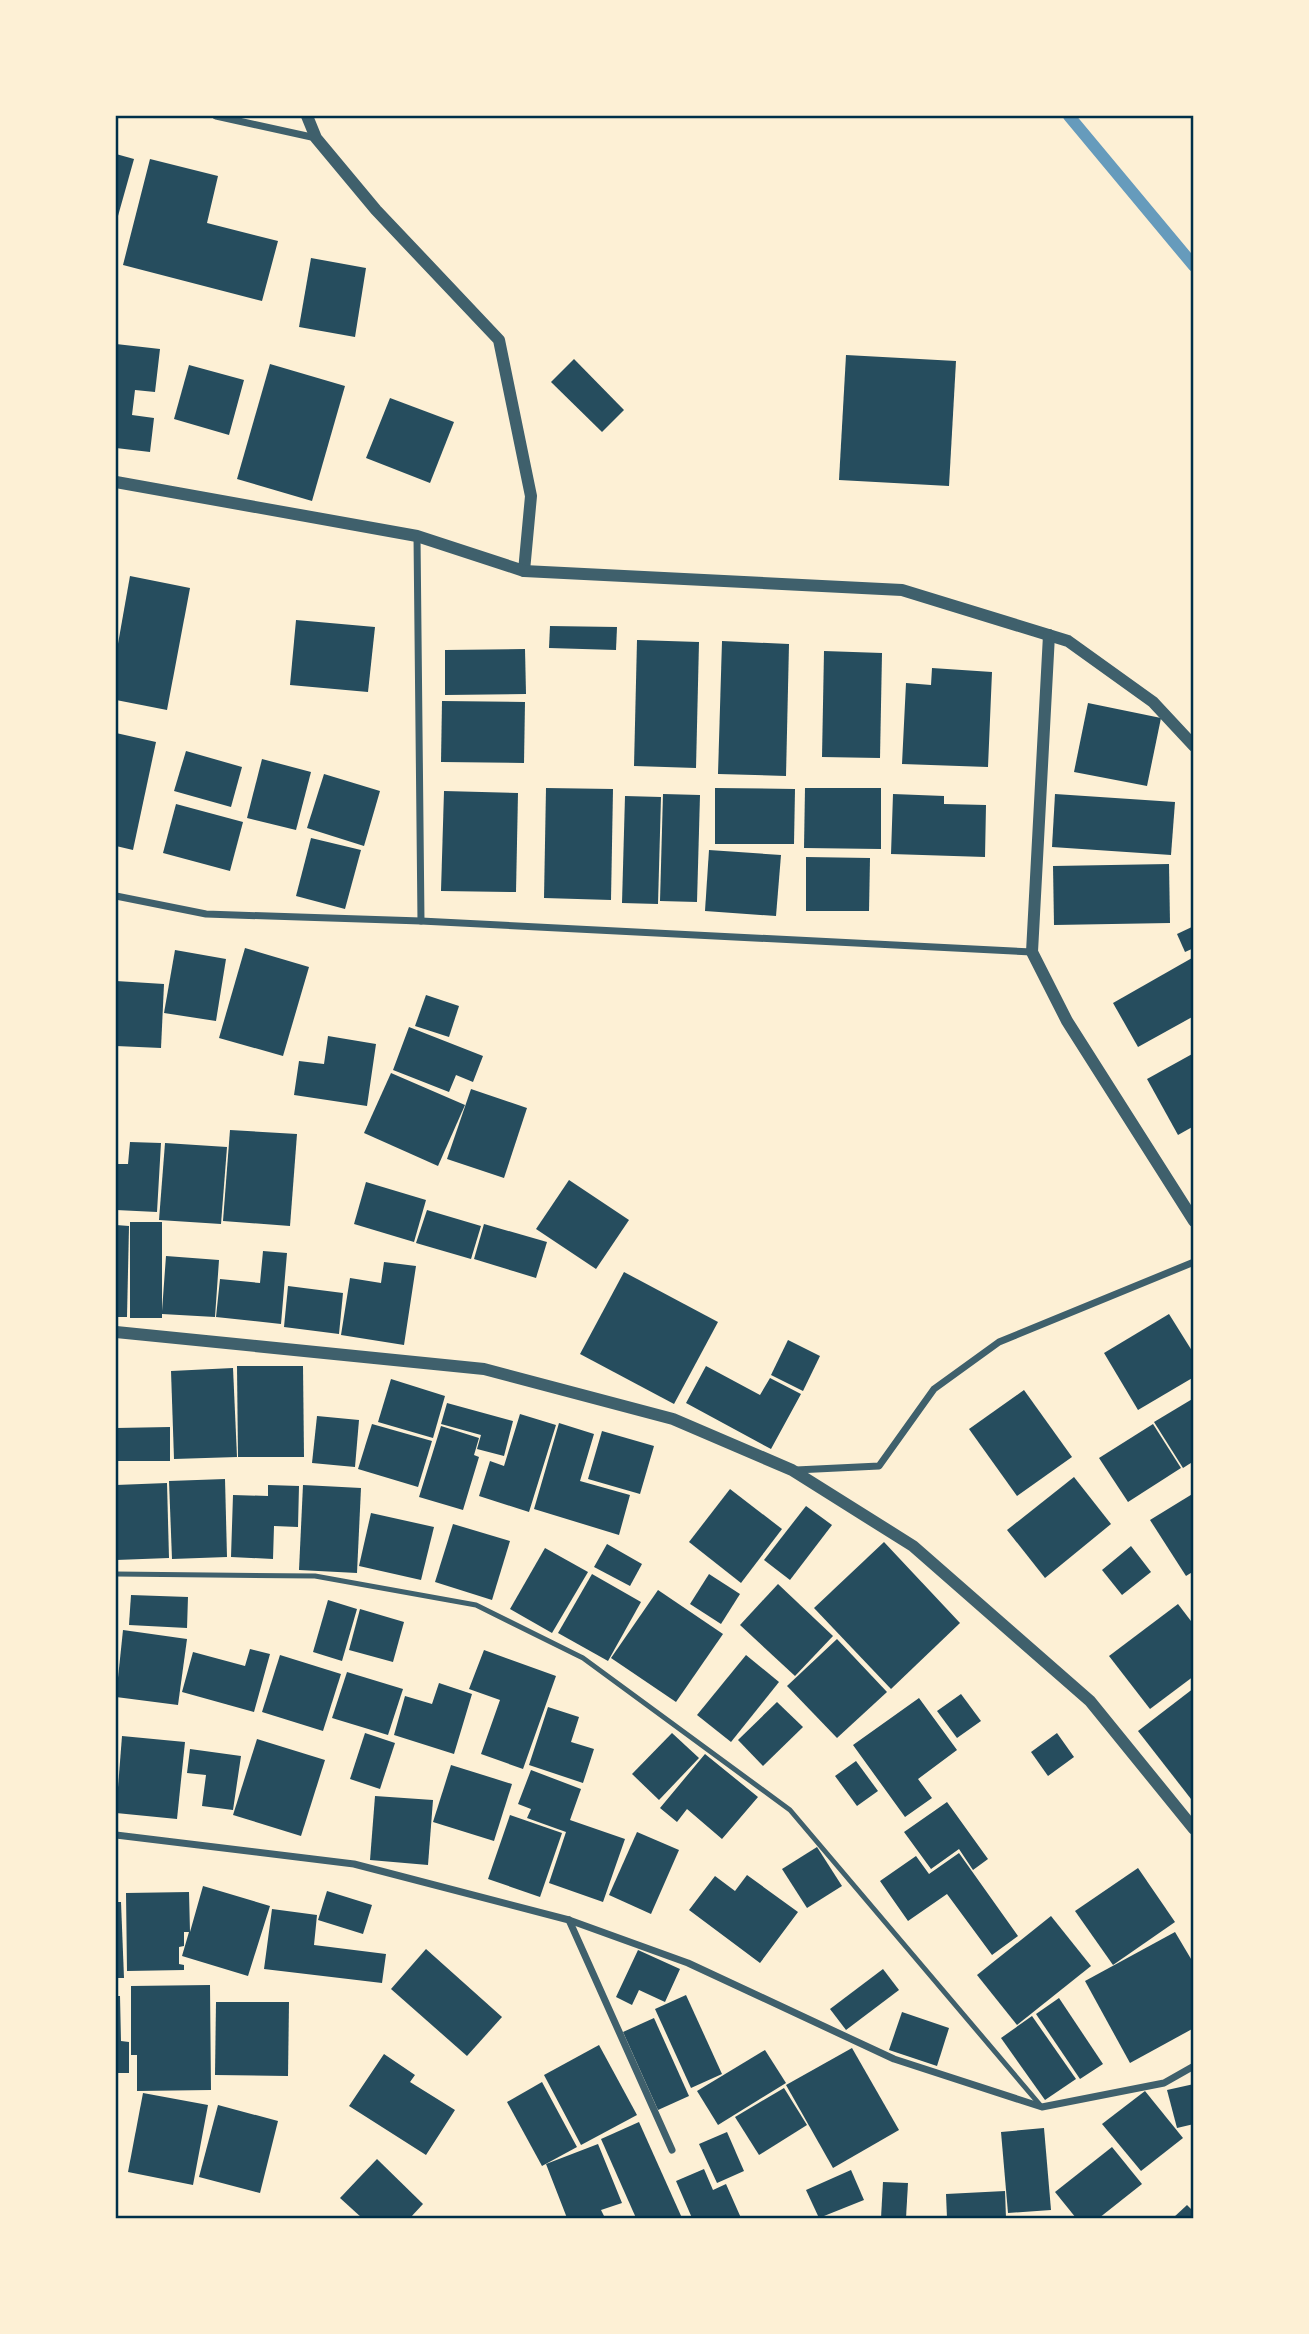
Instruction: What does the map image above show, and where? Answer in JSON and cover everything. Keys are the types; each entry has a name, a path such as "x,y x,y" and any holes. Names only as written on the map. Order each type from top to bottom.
{"street":[{"path":"216,116 316,138"},
{"path":"307,116 316,138 376,210 499,340 531,496 524,571"},
{"path":"116,482 416,536 524,571 902,590 1068,641 1153,702 1194,746"},
{"path":"416,536 421,921"},
{"path":"1049,635 1032,952 1067,1021 1194,1221"},
{"path":"116,897 206,914 421,921 1032,952"},
{"path":"792,1470 879,1466 934,1389 999,1342 1194,1262"},
{"path":"116,1332 484,1369 673,1419 792,1470 913,1546 1090,1701 1194,1829"},
{"path":"116,1835 354,1864 569,1920 688,1963 894,2059 1042,2107 1164,2083 1194,2066"},
{"path":"569,1920 672,2150"}],"lane":[{"path":"116,1574 315,1576 476,1605 583,1658 790,1810 1042,2107"}],"building":[{"path":"116,154 134,159 116,223"},
{"path":"150,159 218,176 207,223 278,241 262,301 123,265"},
{"path":"311,258 366,268 355,337 299,327"},
{"path":"116,344 160,349 155,392 135,390 132,415 154,418 150,452 116,448"},
{"path":"846,355 956,361 949,486 839,480"},
{"path":"574,359 624,410 602,432 551,382"},
{"path":"270,364 345,386 312,501 237,479"},
{"path":"189,365 244,380 229,435 174,419"},
{"path":"390,398 454,422 430,483 366,458"},
{"path":"130,576 190,588 167,710 116,700 116,655"},
{"path":"296,620 375,627 368,692 290,685"},
{"path":"550,626 617,627 616,650 549,648"},
{"path":"637,640 699,642 696,768 634,766"},
{"path":"722,641 789,644 786,776 718,774"},
{"path":"525,649 526,694 445,695 445,650"},
{"path":"824,651 882,653 880,758 822,757"},
{"path":"932,668 992,672 988,767 902,764 906,683 931,685"},
{"path":"442,701 525,702 524,763 441,762"},
{"path":"1088,703 1161,718 1147,786 1074,772"},
{"path":"116,733 156,742 133,850 116,846"},
{"path":"186,751 242,767 231,807 174,791"},
{"path":"262,759 311,772 296,830 247,818"},
{"path":"324,774 380,791 364,846 307,828"},
{"path":"546,788 613,789 611,900 544,898"},
{"path":"715,788 795,789 794,844 715,844"},
{"path":"805,788 881,788 881,849 804,848"},
{"path":"444,791 518,793 516,892 441,891"},
{"path":"663,794 700,795 697,902 660,901"},
{"path":"893,794 944,796 944,804 986,805 985,857 891,854"},
{"path":"1055,794 1175,802 1171,855 1052,847"},
{"path":"625,796 661,797 658,904 622,903"},
{"path":"176,804 243,822 230,871 163,853"},
{"path":"311,838 361,850 345,909 296,896"},
{"path":"709,850 781,855 776,916 705,911"},
{"path":"806,857 870,858 869,911 806,911"},
{"path":"1169,864 1170,923 1054,925 1053,866"},
{"path":"1194,926 1194,948 1185,952 1177,934"},
{"path":"245,948 309,967 283,1056 219,1038"},
{"path":"175,950 226,959 216,1021 164,1013"},
{"path":"1192,958 1194,1016 1138,1047 1113,1003"},
{"path":"116,981 164,984 161,1048 116,1046"},
{"path":"426,995 459,1006 449,1037 415,1026"},
{"path":"409,1027 483,1056 473,1082 456,1075 449,1092 393,1070"},
{"path":"328,1036 376,1044 367,1106 294,1095 299,1061 324,1064"},
{"path":"1194,1053 1194,1126 1178,1135 1147,1079"},
{"path":"391,1073 465,1105 438,1166 364,1133"},
{"path":"471,1089 527,1108 504,1178 447,1159"},
{"path":"230,1130 297,1134 290,1226 223,1221"},
{"path":"130,1142 161,1143 157,1212 116,1210 116,1164 128,1164"},
{"path":"165,1143 227,1147 221,1224 159,1220"},
{"path":"569,1180 629,1220 596,1269 536,1229"},
{"path":"366,1182 426,1200 414,1242 354,1224"},
{"path":"427,1210 481,1226 471,1259 416,1243"},
{"path":"130,1222 162,1222 162,1311 166,1256 219,1260 215,1317 162,1314 162,1318 130,1318"},
{"path":"484,1224 547,1242 536,1278 474,1259"},
{"path":"116,1225 129,1226 127,1317 116,1317"},
{"path":"263,1251 287,1253 281,1324 216,1317 220,1279 260,1283"},
{"path":"384,1262 416,1266 404,1345 341,1335 350,1278 381,1283"},
{"path":"624,1272 718,1322 674,1404 580,1354"},
{"path":"288,1286 343,1293 339,1334 284,1327"},
{"path":"1169,1314 1194,1354 1194,1377 1138,1410 1104,1353"},
{"path":"788,1340 820,1356 803,1391 771,1375"},
{"path":"237,1366 303,1366 304,1457 238,1457"},
{"path":"706,1366 760,1395 770,1378 801,1394 771,1449 686,1403"},
{"path":"233,1368 237,1457 174,1459 171,1371"},
{"path":"391,1379 445,1396 433,1438 378,1422"},
{"path":"1024,1390 1072,1457 1017,1496 969,1429"},
{"path":"1194,1398 1194,1461 1183,1468 1154,1422"},
{"path":"447,1403 513,1421 504,1456 477,1449 481,1435 441,1424"},
{"path":"520,1414 556,1425 529,1512 479,1496 490,1461 504,1466"},
{"path":"317,1416 359,1420 355,1467 312,1463"},
{"path":"559,1423 594,1434 580,1481 630,1495 619,1535 534,1509"},
{"path":"372,1424 432,1441 418,1487 358,1469"},
{"path":"1153,1424 1181,1468 1128,1502 1099,1458"},
{"path":"441,1426 479,1438 474,1455 479,1457 463,1510 419,1497"},
{"path":"170,1427 170,1461 116,1461 116,1428"},
{"path":"602,1431 654,1446 640,1494 588,1479"},
{"path":"1074,1477 1111,1524 1045,1578 1007,1530"},
{"path":"225,1479 227,1557 172,1559 169,1481"},
{"path":"167,1483 169,1558 116,1560 116,1485"},
{"path":"268,1485 299,1486 298,1527 274,1526 273,1559 231,1557 233,1495 268,1496"},
{"path":"303,1485 361,1488 357,1573 299,1570"},
{"path":"730,1489 782,1529 741,1583 689,1542"},
{"path":"1194,1493 1194,1571 1186,1576 1150,1520"},
{"path":"806,1506 832,1525 790,1580 764,1560"},
{"path":"371,1513 434,1527 421,1580 359,1566"},
{"path":"453,1524 510,1541 492,1600 435,1582"},
{"path":"884,1542 960,1623 891,1689 814,1608"},
{"path":"607,1544 642,1564 630,1586 594,1567"},
{"path":"1131,1546 1151,1572 1122,1595 1102,1570"},
{"path":"545,1548 588,1572 552,1633 510,1609"},
{"path":"592,1574 641,1602 608,1661 558,1633"},
{"path":"709,1574 740,1594 721,1624 690,1604"},
{"path":"778,1584 833,1636 795,1676 740,1625"},
{"path":"658,1590 723,1634 676,1702 611,1658"},
{"path":"131,1595 188,1597 187,1628 129,1625"},
{"path":"328,1600 357,1609 342,1661 313,1652"},
{"path":"1178,1604 1194,1625 1194,1676 1150,1709 1109,1656"},
{"path":"360,1609 404,1622 393,1662 349,1650"},
{"path":"123,1630 187,1639 178,1705 116,1697"},
{"path":"837,1639 887,1692 837,1738 787,1686"},
{"path":"250,1649 270,1654 254,1712 182,1692 193,1652 245,1666"},
{"path":"484,1650 556,1676 523,1769 481,1754 500,1700 469,1689"},
{"path":"280,1655 341,1674 323,1731 262,1712"},
{"path":"746,1655 779,1682 731,1742 697,1715"},
{"path":"347,1672 403,1689 388,1735 332,1718"},
{"path":"439,1683 472,1694 454,1754 394,1735 405,1696 432,1704"},
{"path":"1194,1688 1194,1797 1191,1799 1138,1731"},
{"path":"961,1694 981,1721 957,1738 937,1711"},
{"path":"919,1698 957,1750 918,1779 932,1798 905,1817 853,1745"},
{"path":"777,1702 803,1727 763,1766 738,1740"},
{"path":"548,1707 579,1717 571,1742 594,1749 583,1783 529,1765"},
{"path":"365,1733 395,1743 380,1789 350,1779"},
{"path":"672,1733 699,1758 659,1800 632,1774"},
{"path":"1057,1733 1074,1757 1048,1776 1031,1752"},
{"path":"122,1736 185,1742 177,1819 116,1813"},
{"path":"257,1739 325,1760 301,1836 233,1815"},
{"path":"190,1749 241,1756 233,1810 202,1806 206,1775 187,1773"},
{"path":"705,1754 758,1797 722,1839 687,1809 677,1822 660,1808"},
{"path":"856,1761 878,1791 857,1806 835,1776"},
{"path":"451,1765 512,1784 494,1841 433,1822"},
{"path":"531,1770 581,1789 570,1820 625,1839 603,1902 549,1883 566,1832 527,1818 531,1809 518,1804"},
{"path":"375,1796 433,1800 428,1865 370,1860"},
{"path":"947,1802 988,1859 973,1870 959,1849 931,1869 904,1832"},
{"path":"510,1815 562,1833 540,1897 488,1879"},
{"path":"637,1832 679,1850 651,1914 609,1895"},
{"path":"817,1847 842,1886 807,1908 782,1869"},
{"path":"959,1853 1018,1936 992,1955 947,1894 908,1921 880,1881 916,1856 929,1874"},
{"path":"1138,1868 1175,1922 1113,1965 1075,1911"},
{"path":"747,1875 798,1912 760,1963 689,1910 715,1876 735,1891"},
{"path":"203,1886 270,1906 248,1976 182,1956 189,1932 184,1932 184,1946 179,1947 179,1964 184,1965 184,1970 127,1971 126,1893 189,1892 190,1932"},
{"path":"327,1891 372,1905 363,1934 318,1920"},
{"path":"116,1902 121,1902 124,1978 116,1978"},
{"path":"272,1909 317,1915 314,1945 386,1954 382,1983 264,1969"},
{"path":"1051,1916 1091,1966 1017,2025 977,1975"},
{"path":"1175,1932 1194,1964 1194,2028 1130,2063 1085,1981"},
{"path":"426,1949 502,2017 467,2056 391,1989"},
{"path":"638,1950 680,1969 665,2002 639,1990 632,2005 616,1997"},
{"path":"883,1969 899,1990 846,2030 830,2009"},
{"path":"210,1985 211,2090 137,2091 137,2055 131,2055 131,1986"},
{"path":"686,1995 722,2074 691,2088 655,2009"},
{"path":"116,1996 120,1996 121,2041 129,2042 129,2073 116,2073"},
{"path":"1059,1998 1103,2064 1080,2079 1036,2014"},
{"path":"216,2002 289,2002 288,2076 215,2075"},
{"path":"902,2012 949,2028 937,2066 889,2050"},
{"path":"1032,2016 1076,2079 1045,2100 1001,2038"},
{"path":"654,2018 689,2096 658,2110 623,2032"},
{"path":"599,2045 637,2115 581,2145 544,2075"},
{"path":"852,2048 899,2130 833,2168 786,2085"},
{"path":"765,2050 786,2083 718,2125 697,2091"},
{"path":"384,2054 415,2075 410,2082 455,2110 426,2155 349,2106"},
{"path":"542,2082 577,2147 542,2166 507,2102"},
{"path":"1194,2084 1194,2124 1177,2128 1167,2090"},
{"path":"784,2088 807,2125 759,2155 735,2117"},
{"path":"1145,2091 1183,2138 1141,2171 1102,2124"},
{"path":"143,2093 208,2105 193,2185 128,2172"},
{"path":"218,2105 278,2121 260,2193 199,2177"},
{"path":"639,2122 682,2218 636,2218 601,2139"},
{"path":"1044,2128 1051,2210 1008,2213 1001,2132"},
{"path":"727,2132 744,2171 717,2183 699,2144"},
{"path":"598,2144 622,2203 601,2210 605,2218 567,2218 546,2164"},
{"path":"1112,2147 1142,2184 1099,2218 1076,2218 1055,2192"},
{"path":"377,2159 423,2204 410,2218 362,2218 340,2198"},
{"path":"704,2169 713,2190 726,2184 741,2218 692,2218 676,2181"},
{"path":"851,2170 864,2200 819,2218 806,2190"},
{"path":"883,2182 908,2183 906,2218 881,2218"},
{"path":"1005,2191 1006,2218 947,2218 946,2194"},
{"path":"1187,2205 1194,2212 1194,2218 1173,2218"}],"waterway":[{"path":"1069,116 1194,266"}]}
